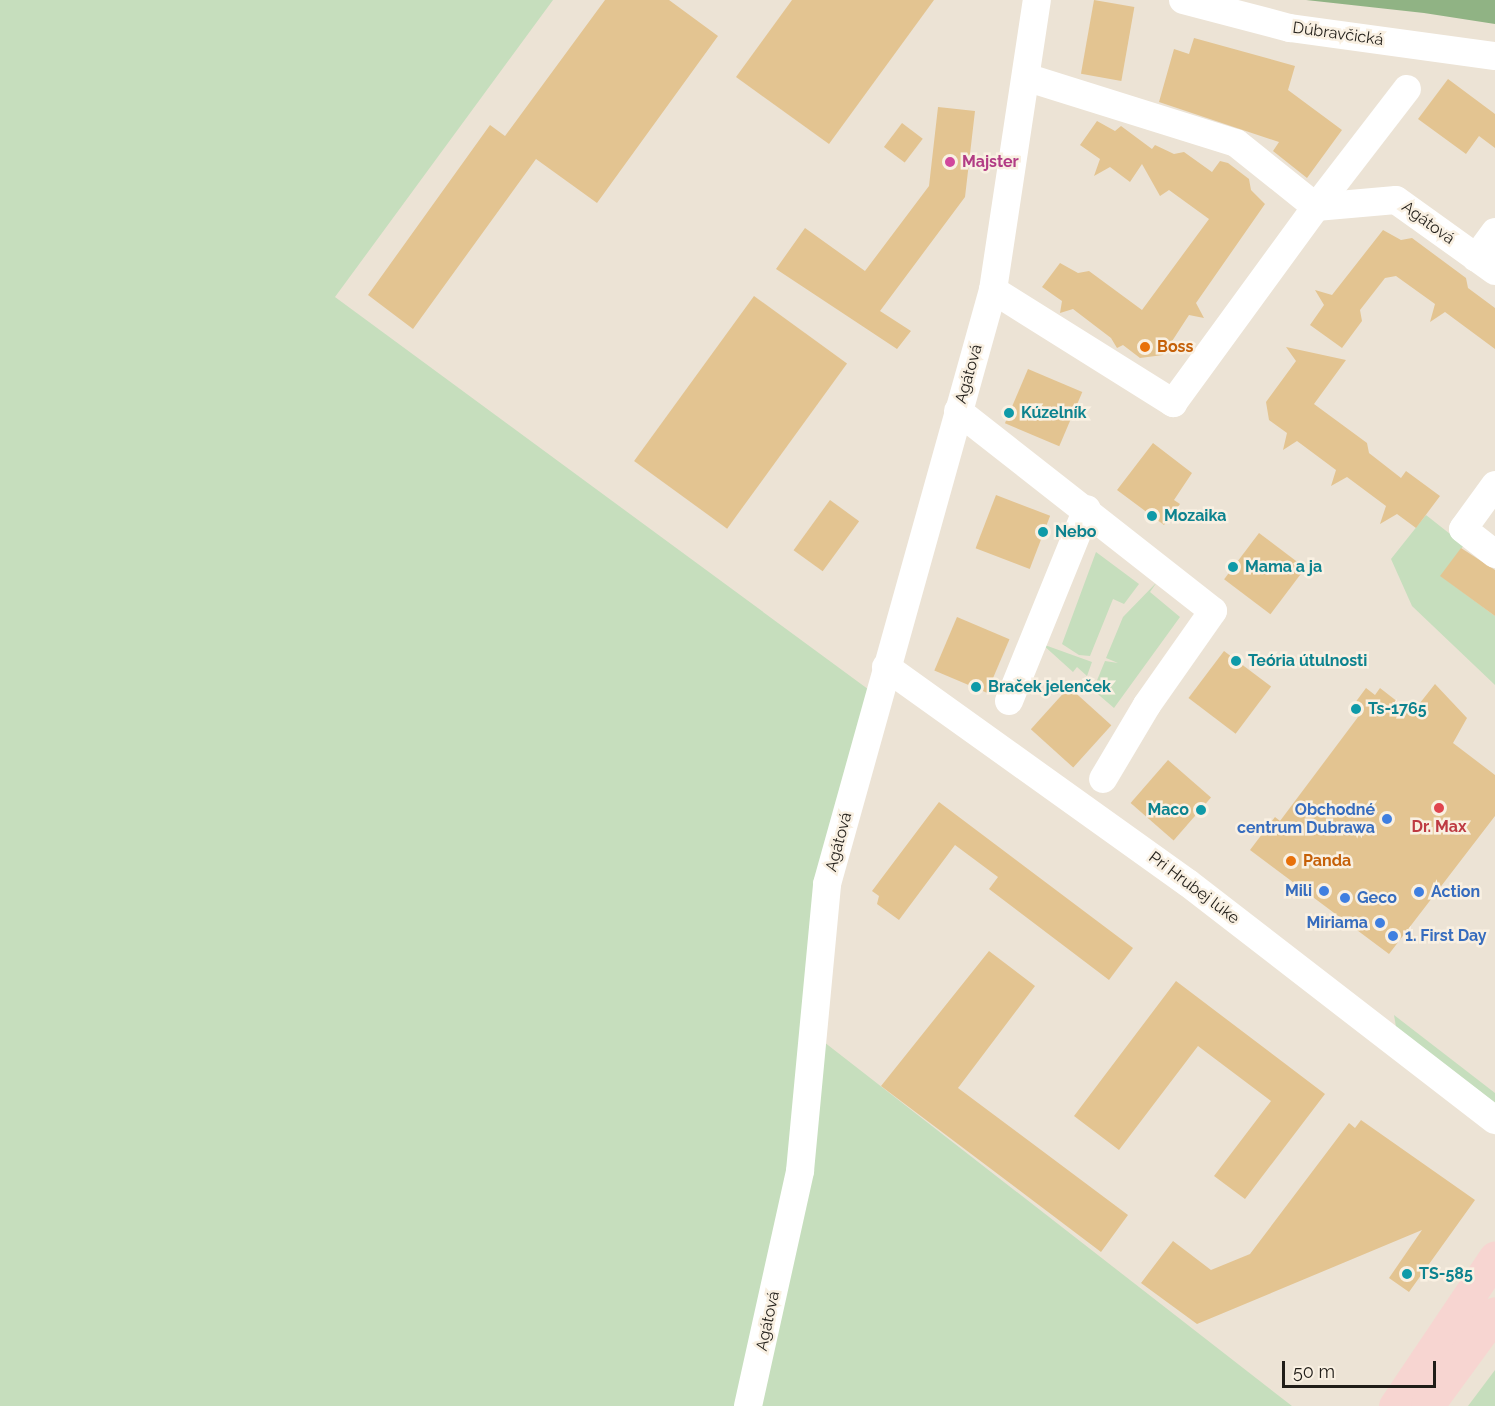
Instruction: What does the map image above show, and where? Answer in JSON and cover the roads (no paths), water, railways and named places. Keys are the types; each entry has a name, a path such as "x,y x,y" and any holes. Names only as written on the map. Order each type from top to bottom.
{"main road":[{"path":"1395,1406 1495,1257"},
{"path":"1427,1406 1495,1313"}],"street":[{"name":"Agátová","path":"748,1406 800,1171 827,884 993,290 1028,78 1037,0"},
{"name":"Dúbravčická","path":"1183,0 1290,28 1495,56"},
{"path":"1028,78 1236,143 1317,207"},
{"path":"993,290 1173,403 1407,89"},
{"name":"Agátová","path":"1317,207 1396,200 1486,264"},
{"path":"1486,264 1495,232"},
{"path":"958,411 1087,508 1213,611 1147,705 1103,779"},
{"path":"1495,485 1463,529 1495,554"},
{"path":"1009,701 1087,508"},
{"name":"Pri Hrubej lúke","path":"886,667 1188,883 1495,1120"}],"place":[{"name":"Majster","path":"950,162"},
{"name":"Boss","path":"1145,347"},
{"name":"Kúzelník","path":"1009,413"},
{"name":"Mozaika","path":"1152,516"},
{"name":"Nebo","path":"1043,532"},
{"name":"Mama a ja","path":"1233,567"},
{"name":"Teória útulnosti","path":"1236,661"},
{"name":"Braček jelenček","path":"976,687"},
{"name":"Ts-1765","path":"1356,709"},
{"name":"Dr. Max","path":"1439,808"},
{"name":"Maco","path":"1201,810"},
{"name":"Obchodné centrum Dubrawa","path":"1387,819"},
{"name":"Panda","path":"1291,861"},
{"name":"Mili","path":"1324,891"},
{"name":"Action","path":"1419,892"},
{"name":"Geco","path":"1345,898"},
{"name":"Miriama","path":"1380,923"},
{"name":"1. First Day","path":"1393,936"},
{"name":"TS-585","path":"1407,1274"}]}
